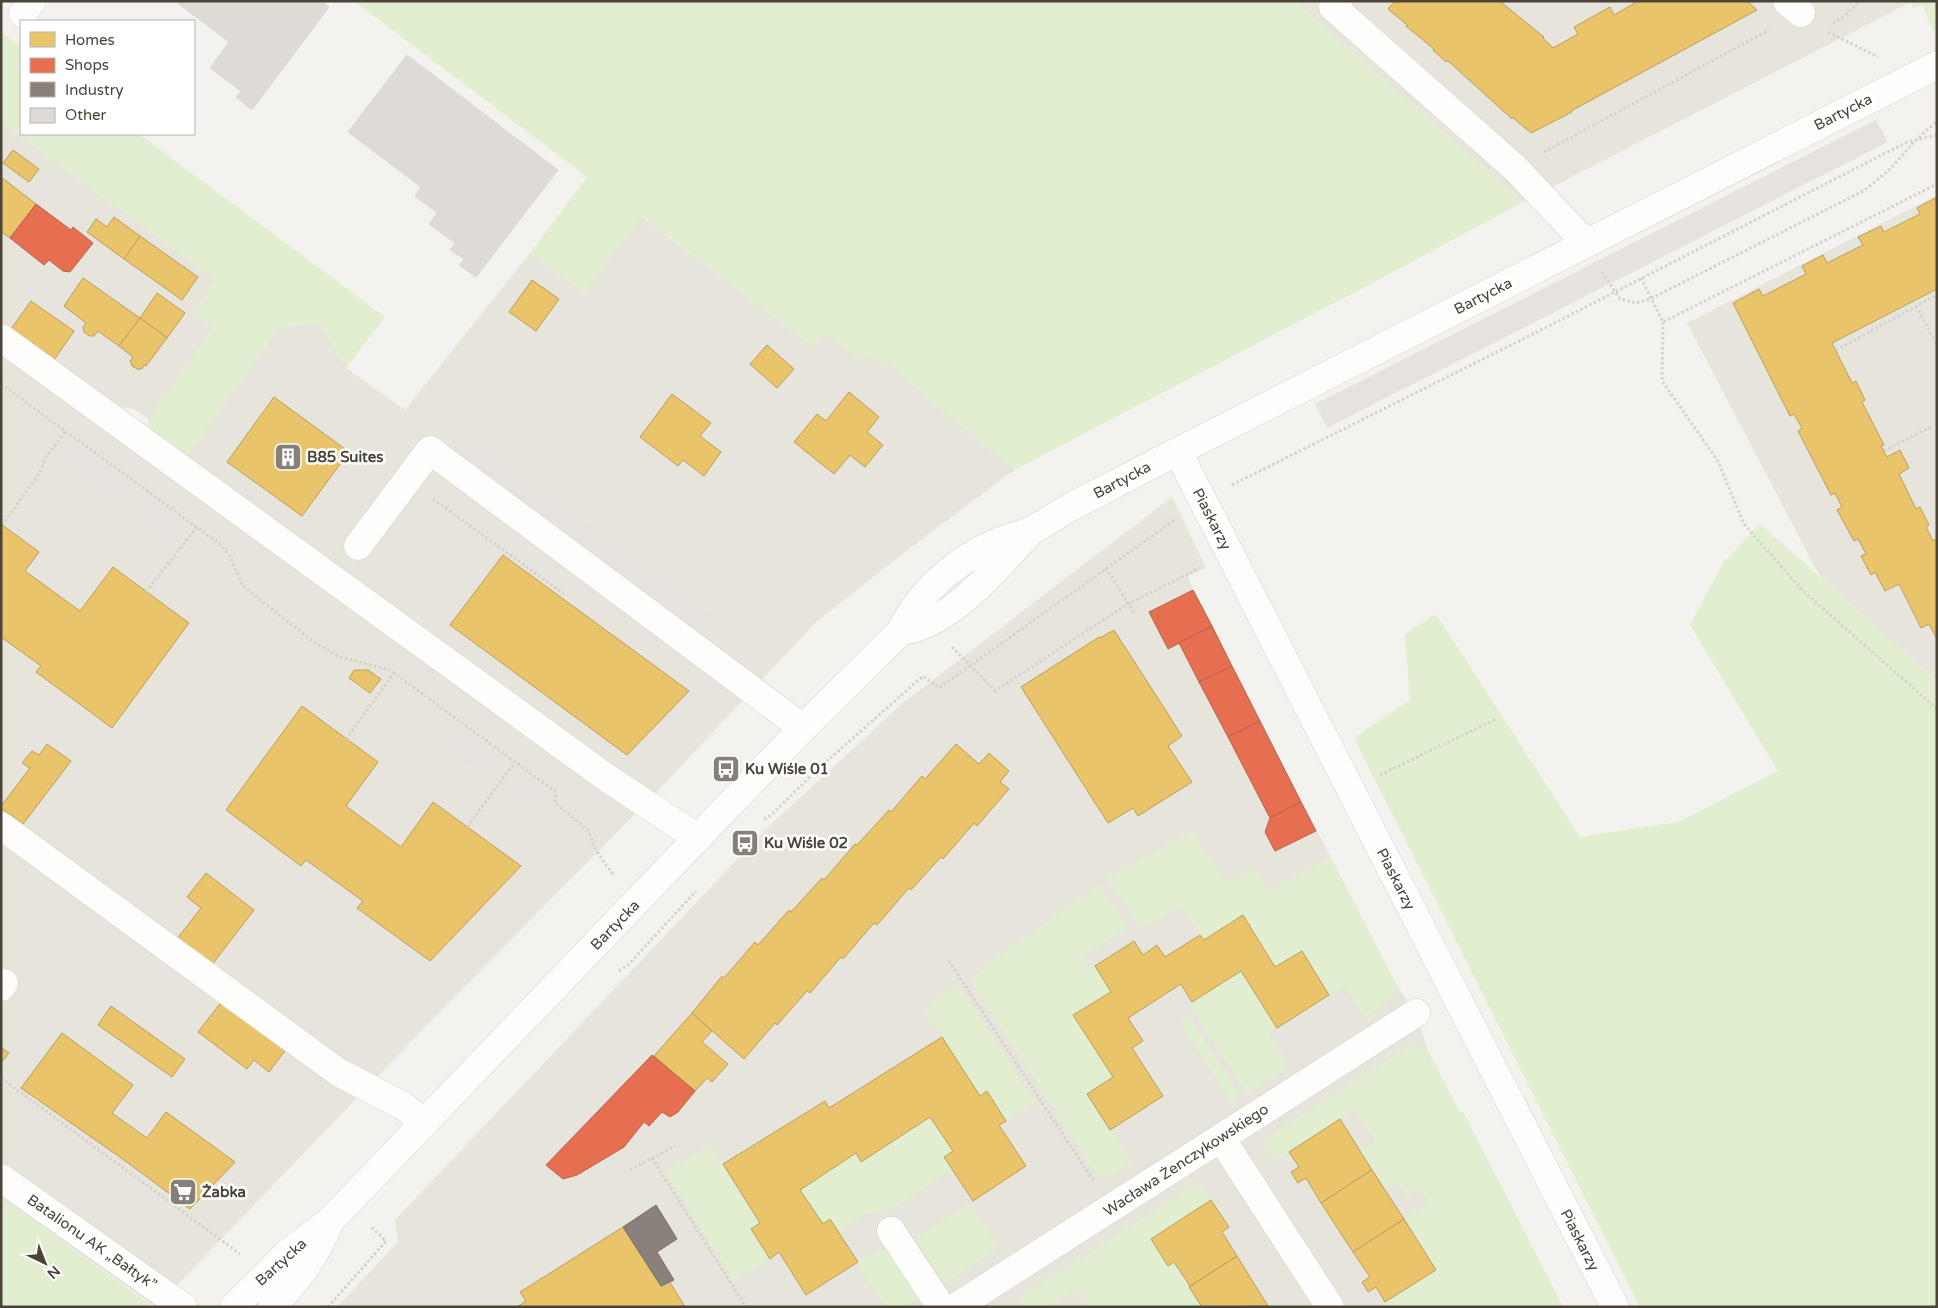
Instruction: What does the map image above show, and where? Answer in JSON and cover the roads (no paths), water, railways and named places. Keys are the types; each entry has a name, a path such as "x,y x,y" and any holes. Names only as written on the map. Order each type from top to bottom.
{"street":[{"path":"1338,1 1333,8 1515,168 1586,243"},
{"name":"Bartycka","path":"234,1307 289,1252 330,1221 803,728 901,631 924,626 946,613 987,578 1030,531 1072,506 1937,64"},
{"path":"1,338 607,778 698,838"},
{"path":"358,546 430,450 803,728"},
{"name":"Piaskarzy","path":"1178,452 1615,1307"},
{"path":"1,826 338,1072 404,1106 425,1123"},
{"name":"Wacława Żenczykowskiego","path":"956,1307 1416,1013"},
{"path":"1221,1138 1330,1307"},
{"name":"Batalionu AK „Bałtyk”","path":"1,1178 183,1307"},
{"name":"Bartycka","path":"272,1307 291,1288 315,1255 330,1221"},
{"path":"891,1231 941,1307"}],"place":[{"name":"B85 Suites","path":"288,457"},
{"name":"Ku Wiśle 01","path":"726,769"},
{"name":"Ku Wiśle 02","path":"745,843"},
{"name":"Żabka","path":"183,1192"}]}
